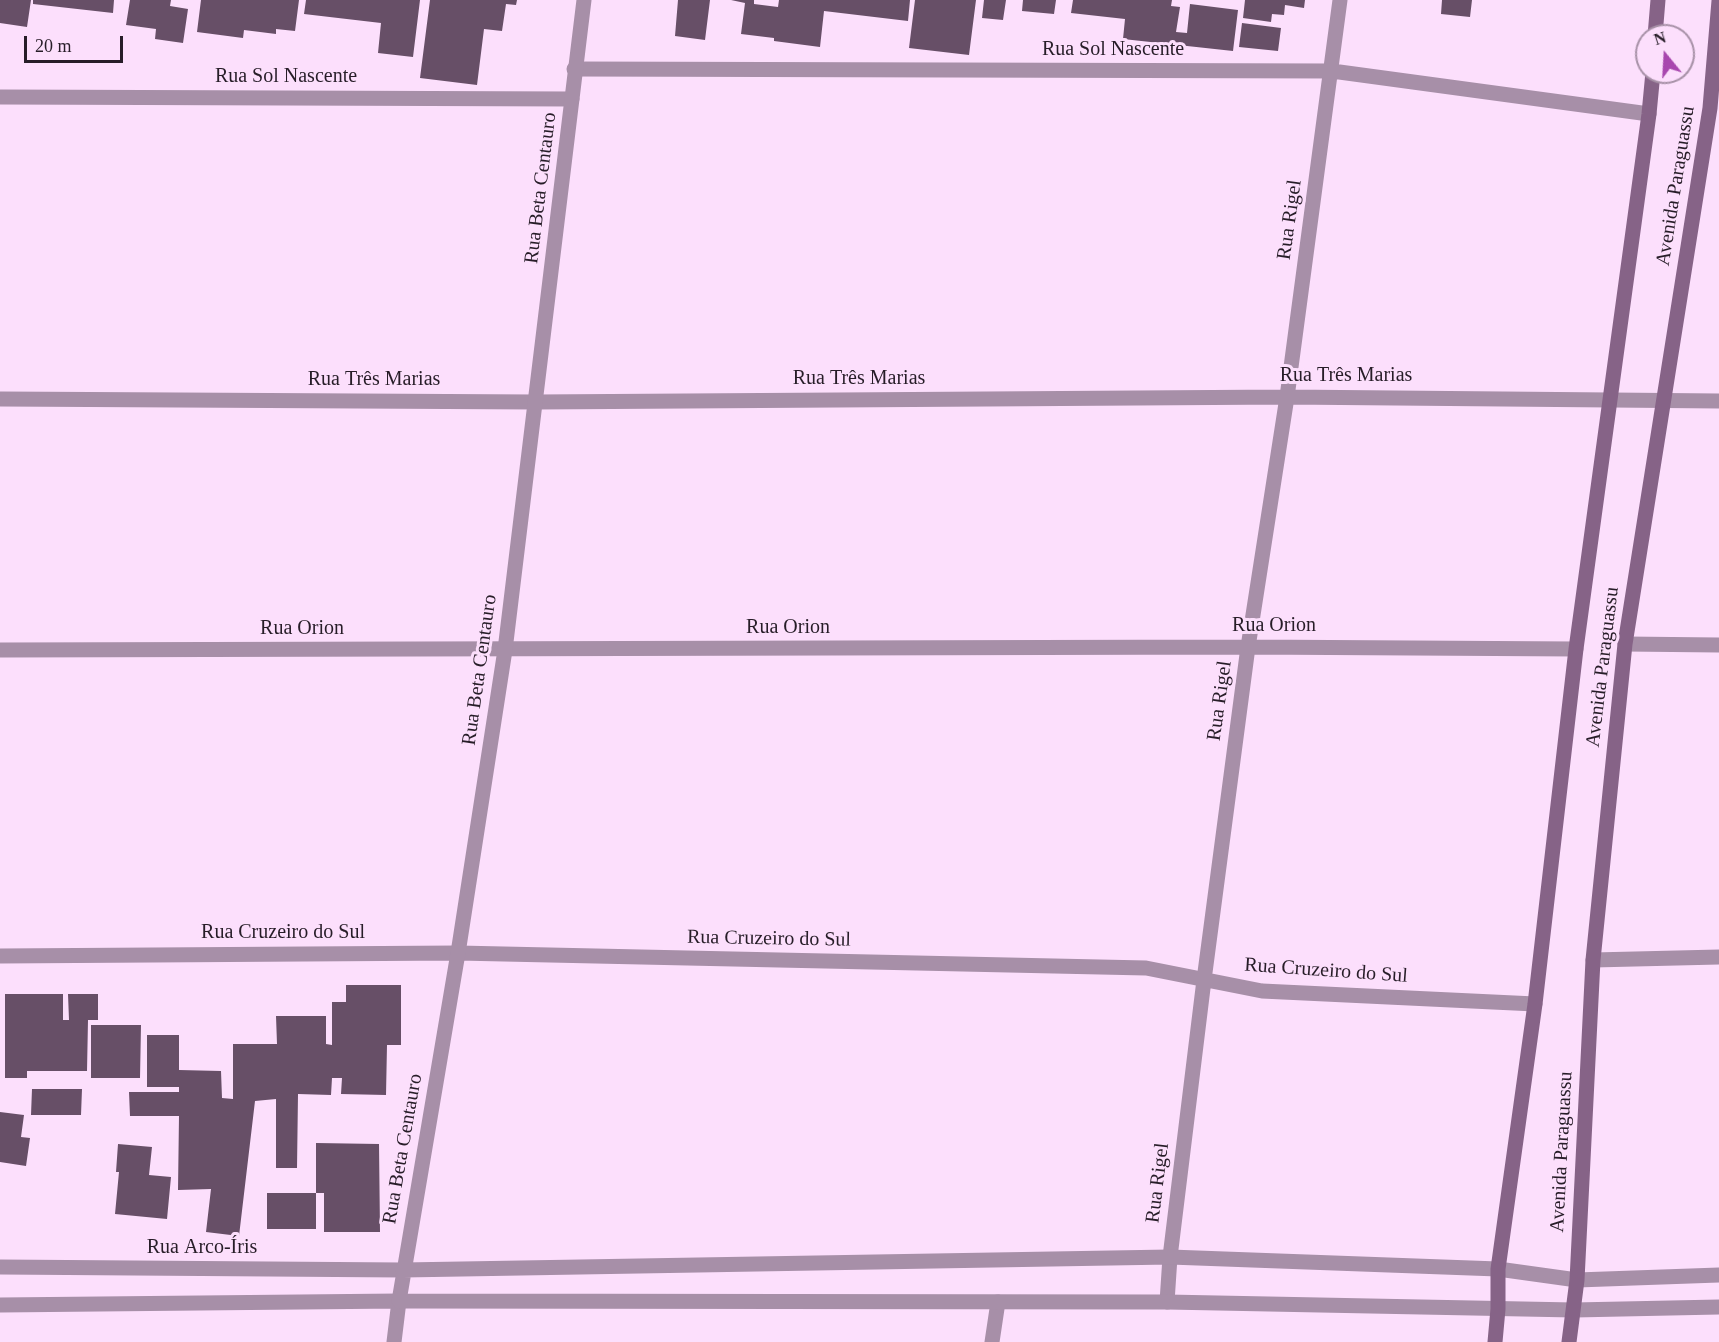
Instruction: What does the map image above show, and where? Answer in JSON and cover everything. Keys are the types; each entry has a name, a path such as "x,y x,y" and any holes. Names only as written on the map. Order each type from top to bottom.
{"main road":[{"path":"1656,24 1658,0"},
{"name":"Avenida Paraguassu","path":"1569,1342 1578,1280 1593,960 1625,644 1710,108 1719,1"},
{"name":"Avenida Paraguassu","path":"1495,1342 1498,1269 1535,1004 1576,649 1652,84"}],"street":[{"name":"Rua Beta Centauro","path":"394,1342 403,1270 458,953 505,650 584,0"},
{"name":"Rua Rigel","path":"1167,1302 1170,1257 1204,980 1248,647 1287,397 1340,0"},
{"name":"Rua Sol Nascente","path":"574,69 1332,71 1649,114"},
{"name":"Rua Sol Nascente","path":"0,98 572,99"},
{"name":"Rua Três Marias","path":"0,399 536,402 1287,397 1719,400"},
{"path":"1625,644 1719,645"},
{"name":"Rua Orion","path":"0,650 1248,647 1576,649"},
{"name":"Rua Cruzeiro do Sul","path":"0,956 458,953 1146,968 1262,991 1535,1004"},
{"path":"1593,960 1719,957"},
{"path":"403,1270 1170,1257 1498,1269 1578,1280 1719,1275"},
{"name":"Rua Arco-Íris","path":"0,1267 403,1270"},
{"path":"0,1305 399,1301 1167,1302 1574,1310 1719,1307"},
{"path":"992,1342 998,1302"}],"building":[{"path":"0,0 31,0 27,27 0,23"},
{"path":"33,0 114,0 113,13 33,4"},
{"path":"130,0 171,0 170,6 188,9 183,43 155,39 156,29 126,25"},
{"path":"201,0 299,0 295,31 276,29 276,34 244,30 243,38 197,32"},
{"path":"306,0 420,0 413,57 378,53 381,23 304,14"},
{"path":"430,0 517,0 516,5 506,4 502,31 484,29 477,85 420,78"},
{"path":"678,0 710,0 705,40 675,36"},
{"path":"731,0 754,0 754,4 778,7 779,0 910,0 908,21 824,11 820,47 741,34 745,3"},
{"path":"915,0 976,0 969,55 909,48"},
{"path":"984,0 1006,0 1003,20 982,18"},
{"path":"1023,0 1056,0 1054,14 1022,11"},
{"path":"1073,0 1172,0 1171,6 1180,7 1176,32 1187,33 1190,4 1238,10 1233,51 1123,39 1125,19 1071,13"},
{"path":"1245,0 1305,0 1304,8 1285,5 1284,15 1272,14 1271,22 1243,18"},
{"path":"1442,0 1472,0 1470,17 1441,14"},
{"path":"1242,23 1281,28 1278,51 1239,47"},
{"path":"346,985 401,985 401,1045 387,1045 386,1095 341,1094 342,1078 332,1078 331,1095 298,1094 297,1168 276,1168 276,1099 255,1101 239,1236 206,1232 211,1189 178,1190 179,1116 130,1116 129,1092 179,1092 179,1087 147,1087 147,1035 179,1035 179,1070 221,1071 222,1098 233,1099 233,1044 277,1044 276,1016 326,1016 326,1044 332,1045 332,1002 346,1002"},
{"path":"5,994 63,994 63,1020 69,1020 68,994 98,994 98,1020 88,1020 87,1071 27,1071 27,1078 5,1078"},
{"path":"91,1025 141,1025 140,1078 91,1078"},
{"path":"32,1089 82,1089 81,1115 31,1115"},
{"path":"0,1112 24,1115 21,1137 30,1138 26,1166 0,1162"},
{"path":"316,1143 379,1144 380,1232 324,1232 324,1193 316,1193"},
{"path":"118,1144 152,1147 149,1175 171,1177 167,1219 115,1214 119,1172 116,1172"},
{"path":"267,1193 316,1193 316,1229 267,1229"}]}
